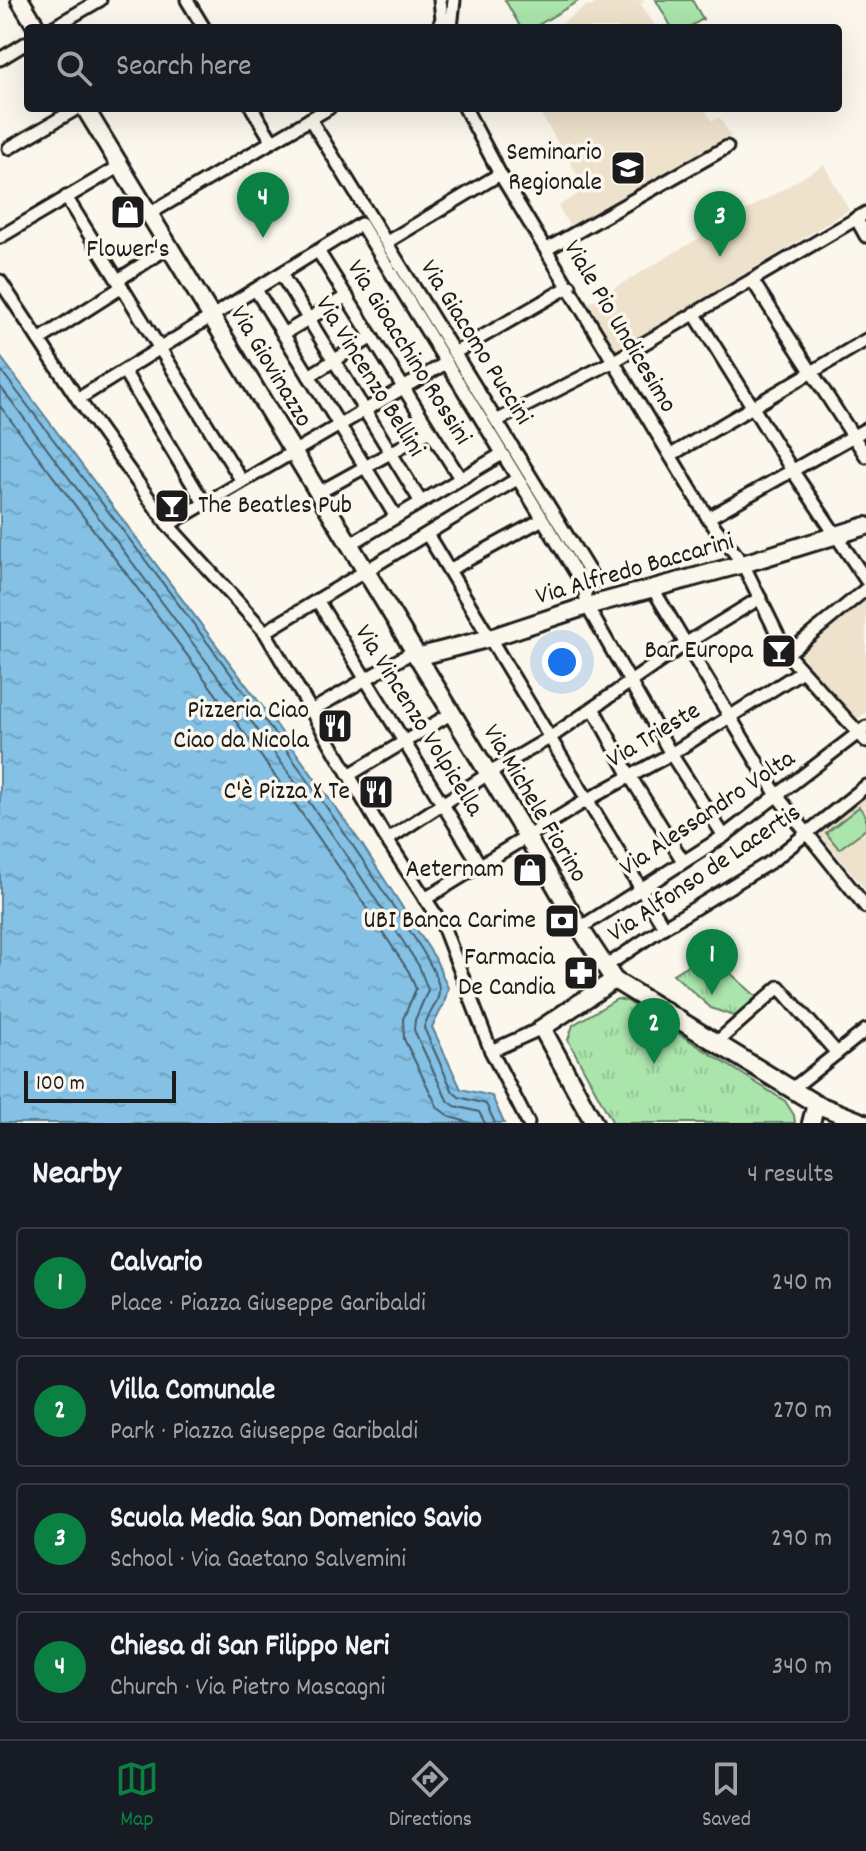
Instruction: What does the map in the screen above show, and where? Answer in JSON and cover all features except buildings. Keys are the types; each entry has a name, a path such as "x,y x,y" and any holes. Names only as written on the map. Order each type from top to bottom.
{"street":[{"path":"20,0 35,24"},
{"path":"59,24 100,0"},
{"path":"187,0 202,24"},
{"path":"440,0 440,24"},
{"path":"451,24 454,0"},
{"path":"0,59 24,44"},
{"path":"9,148 71,112"},
{"name":"Via Giovinazzo","path":"87,112 416,654"},
{"path":"254,112 272,141"},
{"path":"149,214 322,112"},
{"name":"Viale Pio Undicesimo","path":"467,112 500,174 708,518 743,564 787,654 864,733"},
{"name":"Via Giacomo Puccini","path":"310,119 595,581 584,586"},
{"path":"547,249 727,147"},
{"path":"0,237 120,166"},
{"path":"387,242 500,174"},
{"path":"66,197 242,481"},
{"path":"498,420 614,361 861,216 866,236"},
{"path":"78,399 361,224 584,586 587,606 671,754 724,836"},
{"path":"39,340 169,247"},
{"name":"Via Gioacchino Rossini","path":"318,251 460,478"},
{"name":"Via Vincenzo Bellini","path":"281,274 421,502"},
{"path":"752,280 866,456"},
{"path":"0,281 78,399 168,525 265,632 387,840 443,926 491,1051 528,1123"},
{"path":"454,353 570,286"},
{"path":"256,290 396,517"},
{"path":"283,334 347,296"},
{"path":"694,313 792,470 866,580"},
{"path":"309,376 372,337"},
{"path":"671,455 866,340"},
{"path":"168,525 446,363"},
{"path":"124,371 204,503"},
{"path":"708,518 866,429"},
{"path":"318,493 430,431"},
{"path":"349,545 502,454"},
{"path":"265,632 517,479"},
{"path":"449,570 541,520"},
{"name":"Via Alfredo Baccarini","path":"416,654 490,638 587,606 743,564 866,526"},
{"path":"427,534 664,927"},
{"path":"653,589 778,797 866,907"},
{"path":"787,654 866,589"},
{"path":"387,840 551,737 685,644 760,598"},
{"name":"Via Vincenzo Volpicella","path":"317,600 480,865"},
{"path":"311,711 416,654"},
{"name":"Via Michele Fiorino","path":"416,654 609,974"},
{"name":"Via Trieste","path":"425,899 587,800 671,754 802,671"},
{"path":"593,708 631,778 683,861"},
{"path":"349,775 452,713"},
{"name":"Via Alessandro Volta","path":"580,928 724,836 864,733"},
{"name":"Via Alfonso de Lacertis","path":"609,974 664,927 772,861 866,786"},
{"path":"491,1051 542,1028 609,974 816,1104 864,1123"},
{"path":"717,1042 779,987 837,1053"},
{"path":"542,1028 591,1122"},
{"path":"792,1089 866,1030"},
{"path":"811,1123 816,1104"}],"shaded area":[{"path":"602,0 646,0 641,4 654,24 561,24 588,5 590,7"},
{"name":"Seminario Regionale","path":"539,112 706,112 712,121 719,117 731,136 615,206 612,202 570,227 558,206 586,189"},
{"path":"824,165 849,210 617,352 587,304"},
{"path":"866,600 866,712 854,722 800,654"},
{"path":"866,795 866,890 819,834"}],"green space":[{"path":"505,0 580,0 540,24 519,24"},
{"path":"656,0 692,0 703,19 694,24 670,24"},
{"path":"859,807 866,816 866,829 839,849 826,833"},
{"path":"708,953 758,998 736,1017 711,1008 673,974"},
{"path":"617,999 627,1001 785,1101 794,1115 795,1123 613,1123 568,1040 573,1025"}],"water":[{"path":"0,356 363,846 435,958 448,988 432,1027 461,1089 492,1096 504,1123 0,1123"}],"place":[{"name":"Seminario Regionale","path":"628,168"},
{"name":"Flower's","path":"128,212"},
{"name":"Chiesa di San Filippo Neri","path":"263,238"},
{"name":"Scuola Media San Domenico Savio","path":"720,257"},
{"name":"The Beatles Pub","path":"172,506"},
{"name":"Bar Europa","path":"779,651"},
{"name":"Pizzeria Ciao Ciao da Nicola","path":"335,726"},
{"name":"C'è Pizza X Te","path":"376,792"},
{"name":"Aeternam","path":"530,870"},
{"name":"UBI Banca Carime","path":"562,921"},
{"name":"Farmacia De Candia","path":"581,973"},
{"name":"Calvario","path":"712,995"},
{"name":"Villa Comunale","path":"654,1064"}]}
